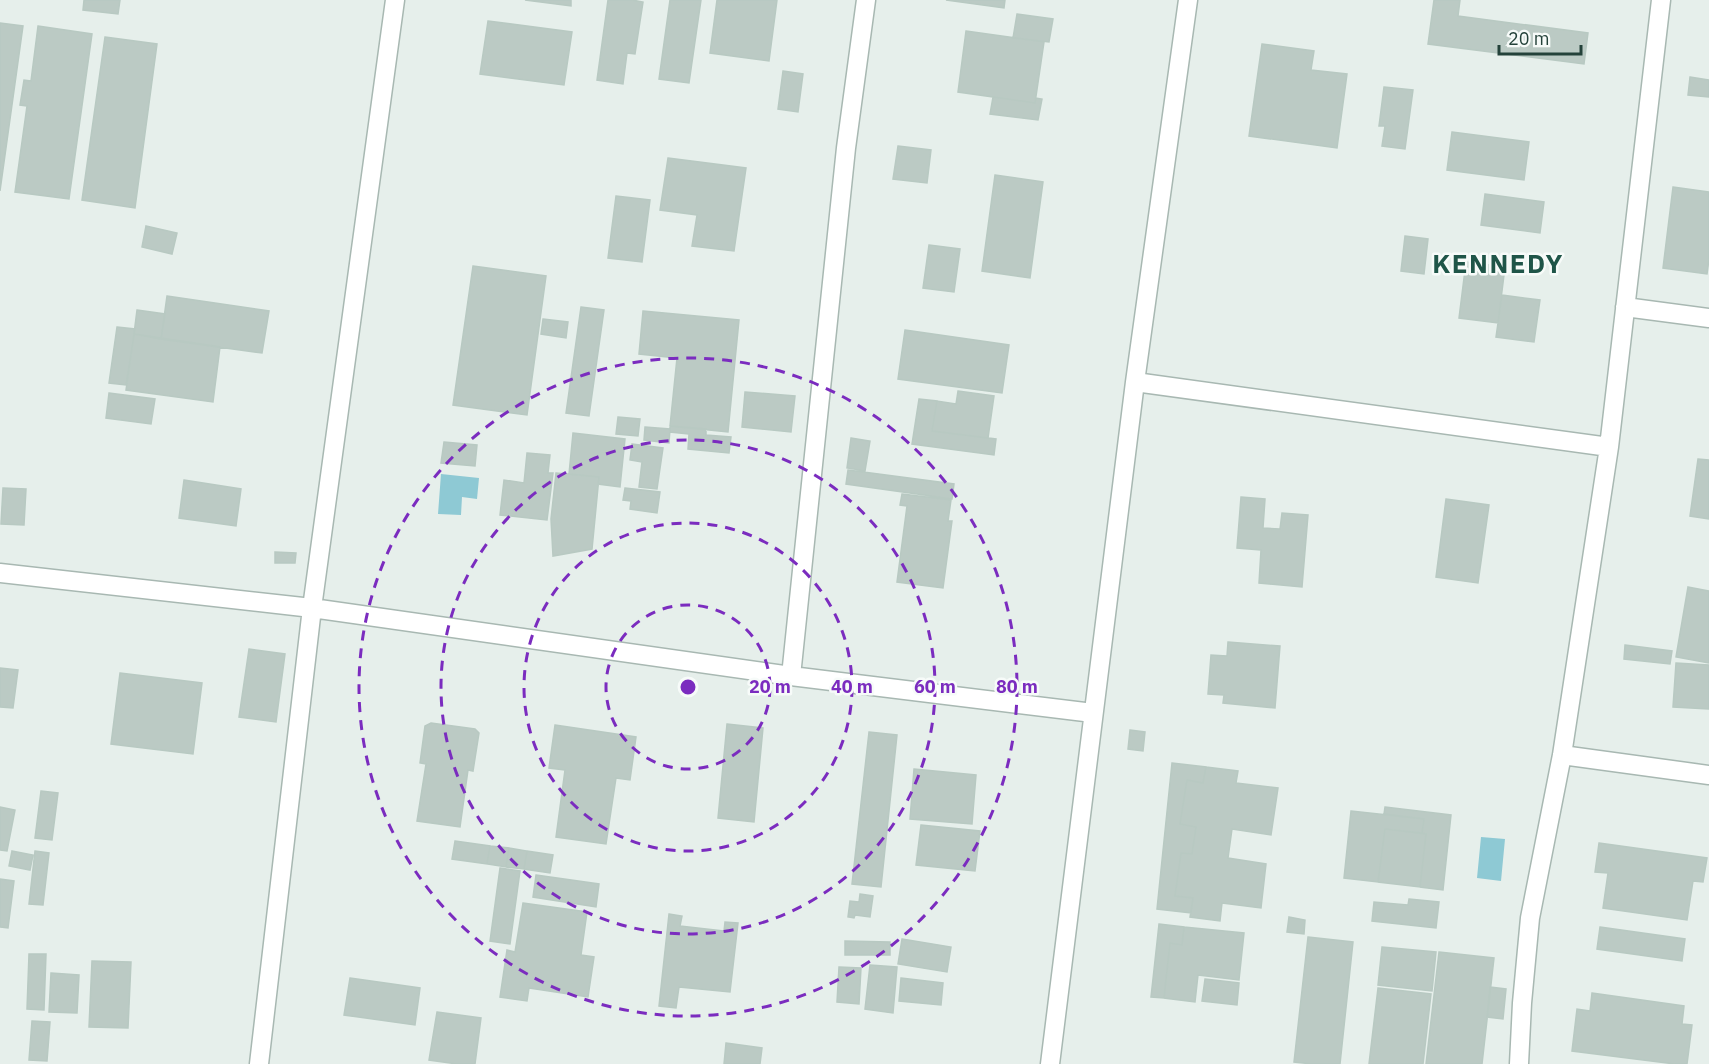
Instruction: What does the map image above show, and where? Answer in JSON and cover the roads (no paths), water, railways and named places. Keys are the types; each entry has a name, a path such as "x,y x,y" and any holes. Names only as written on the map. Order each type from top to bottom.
{"street":[{"path":"259,1064 312,608 394,0"},
{"path":"791,676 846,148 866,0"},
{"path":"1050,1064 1093,712 1188,0"},
{"path":"1520,1064 1522,1003 1530,918 1562,755 1609,447 1661,0"},
{"path":"1625,307 1709,318"},
{"path":"1136,382 1609,447"},
{"path":"0,573 312,608 791,676 1093,712"},
{"path":"1562,755 1709,775"}],"water":[{"path":"441,474 479,478 477,499 462,497 461,515 438,514"},
{"path":"1481,837 1505,839 1501,881 1477,878"}],"district":[{"name":"KENNEDY","path":"1498,264"}]}
